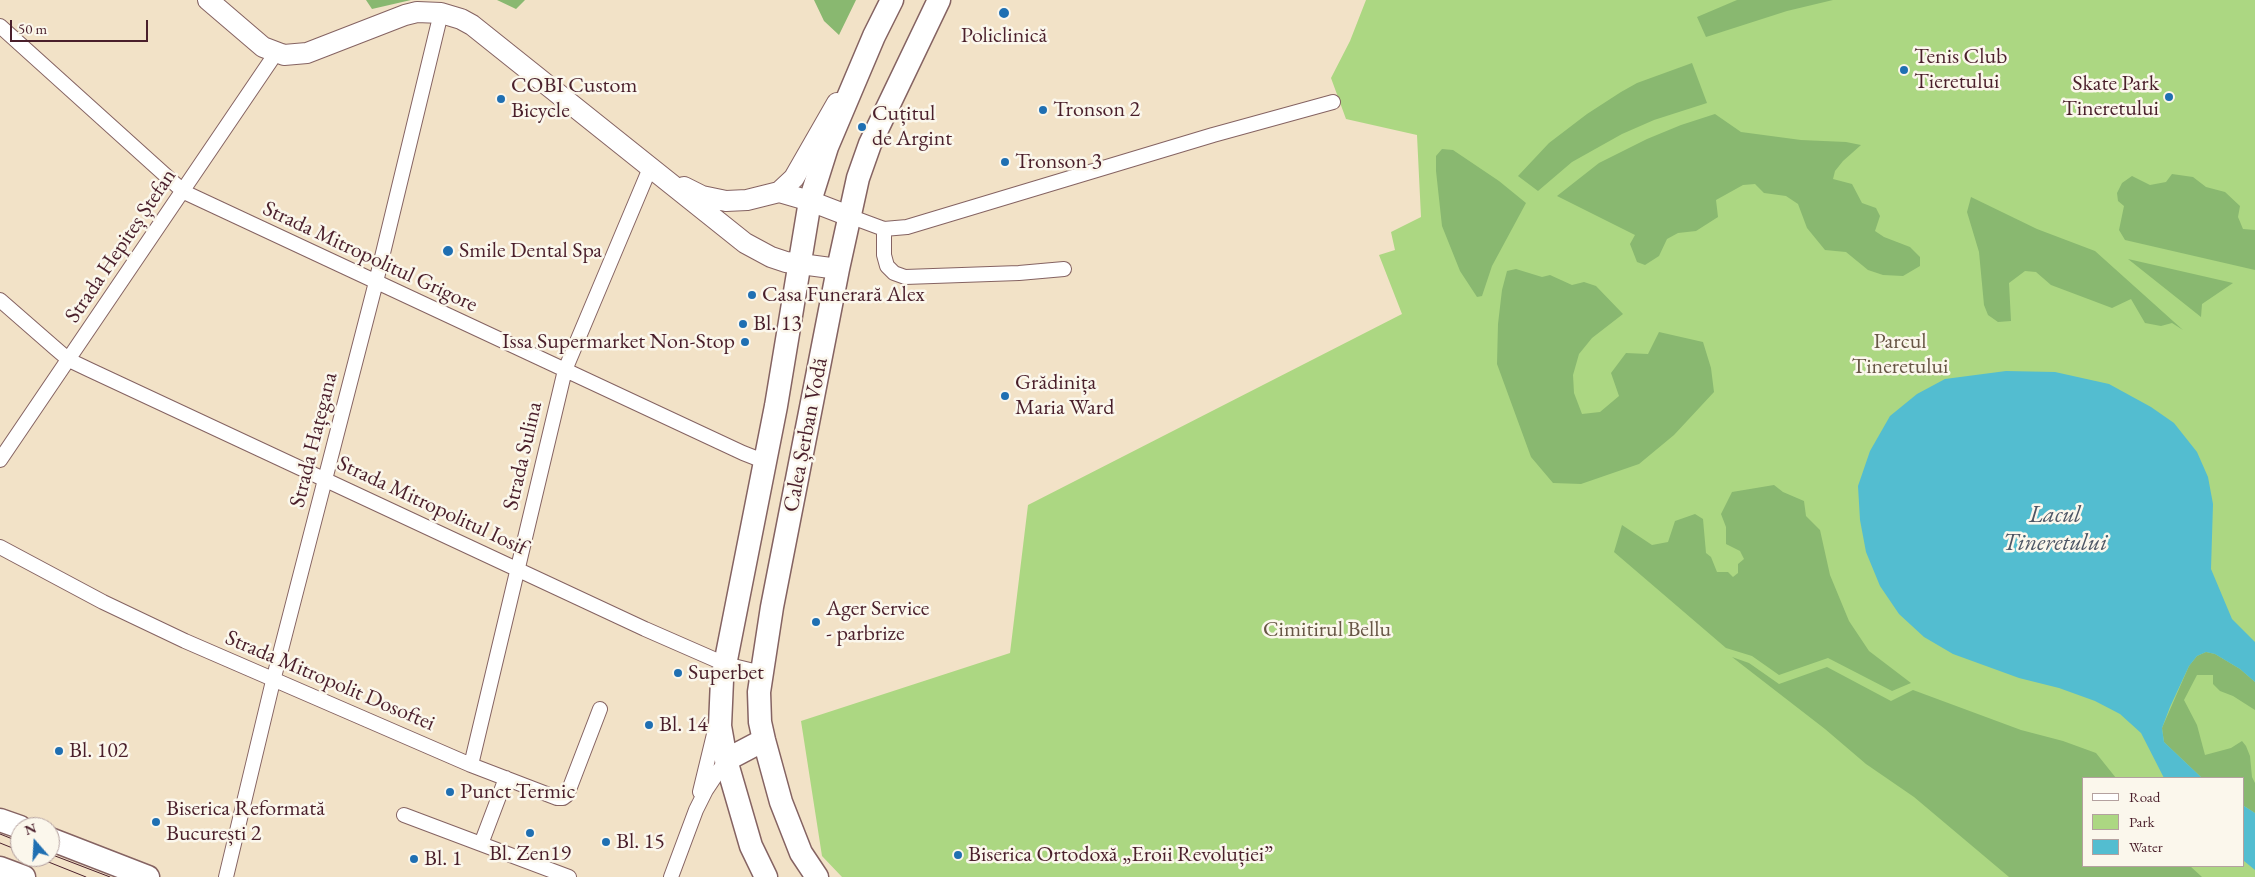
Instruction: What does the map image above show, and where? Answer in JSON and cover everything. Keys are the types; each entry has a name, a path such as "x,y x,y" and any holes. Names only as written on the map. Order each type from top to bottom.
{"main road":[{"name":"Calea Șerban Vodă","path":"766,877 751,846 726,760 720,711 726,664 766,462 810,201 827,147 874,36 892,0"},
{"name":"Calea Șerban Vodă","path":"817,877 801,854 794,839 764,740 759,707 762,673 772,606 838,269 858,178 870,144 939,0"},
{"path":"726,760 764,740"},
{"path":"60,843 148,877"},
{"path":"0,868 24,877"}],"street":[{"path":"208,0 254,41 276,54 292,56 405,15 429,12 441,13 461,19 745,243 771,258 800,265 838,269"},
{"name":"Strada Hațegana","path":"226,877 376,282 441,13"},
{"name":"Strada Mitropolitul Grigore","path":"0,26 184,192 743,454 766,462"},
{"path":"779,192 798,171 874,36"},
{"name":"Strada Hepiteș Ștefan","path":"0,460 276,54"},
{"path":"650,168 702,196 726,201 747,200 779,192 810,201 884,229 927,222 1158,150 1332,102"},
{"name":"Strada Sulina","path":"472,765 565,370 650,168"},
{"path":"745,243 740,234 736,217 739,209 747,200"},
{"path":"884,229 884,255 887,266 894,273 905,277 1019,273 1064,269"},
{"name":"Strada Mitropolitul Iosif","path":"0,300 69,360 518,570 726,664 762,673"},
{"name":"Strada Mitropolit Dosoftei","path":"0,547 111,606 274,681 472,765 557,798 563,798 567,795 600,708"},
{"path":"696,810 720,711"},
{"path":"671,877 696,810 706,790 726,760"},
{"path":"482,844 506,778"},
{"path":"404,815 569,877"}],"green space":[{"path":"366,0 411,0 372,9"},
{"path":"497,0 525,0 516,9"},
{"path":"814,0 856,0 839,35 824,21"},
{"name":"Parcul Tineretului","path":"1366,0 2255,0 2255,877 842,877 822,856 801,721 1010,653 1028,505 1402,314 1379,255 1395,250 1391,232 1421,217 1417,135 1346,119 1331,78 1350,41"},
{"path":"1737,0 1833,0 1787,11 1706,37 1697,17"},
{"path":"1692,63 1707,103 1654,120 1622,134 1572,162 1538,191 1518,176 1549,143 1587,114 1637,83"},
{"path":"1715,114 1741,132 1861,145 1843,161 1835,171 1833,179 1852,184 1862,203 1876,208 1880,216 1875,231 1884,237 1910,247 1920,257 1920,266 1903,276 1883,275 1868,270 1846,252 1825,250 1807,228 1798,204 1786,196 1764,193 1755,184 1743,185 1716,200 1718,217 1696,231 1678,233 1667,239 1659,256 1645,265 1637,262 1630,244 1635,235 1557,196 1599,163 1647,139"},
{"path":"1442,149 1453,150 1499,181 1526,203 1492,266 1482,296 1477,297 1460,271 1442,226 1436,156"},
{"path":"2172,174 2193,177 2206,187 2225,192 2240,206 2238,217 2243,229 2255,230 2255,270 2125,240 2119,230 2124,206 2118,201 2117,193 2122,183 2132,176 2150,185 2166,182"},
{"path":"1971,197 2037,229 2095,251 2183,330 2172,323 2161,326 2145,323 2131,299 2112,308 2051,285 2036,272 2025,271 2009,283 2011,321 1998,322 1988,315 1984,305 1979,252 1967,212"},
{"path":"2128,259 2233,283 2202,304 2201,317"},
{"path":"1516,269 1542,277 1550,275 1572,285 1584,282 1596,286 1623,314 1592,338 1579,354 1573,375 1574,393 1582,414 1600,412 1619,396 1611,373 1626,353 1648,354 1659,332 1703,342 1711,368 1714,392 1674,435 1639,464 1581,484 1553,483 1531,457 1497,364 1498,324 1502,290 1507,271"},
{"path":"1774,485 1783,492 1804,501 1806,516 1820,530 1830,575 1849,621 1869,651 1911,683 1892,691 1828,658 1779,675 1752,656 1726,648 1614,552 1622,525 1652,545 1668,542 1675,521 1695,514 1703,519 1706,553 1711,557 1717,572 1728,572 1733,577 1738,573 1738,564 1744,559 1740,551 1726,544 1726,527 1721,514 1732,492"},
{"path":"2206,652 2215,654 2240,669 2255,682 2255,710 2233,696 2220,691 2213,684 2213,675 2197,675 2184,700 2197,725 2205,755 2231,748 2242,741 2246,746 2250,756 2252,777 2255,783 2255,813 2245,807 2245,777 2201,777 2164,742 2162,728 2189,666 2197,656"},
{"path":"1732,657 1749,663 1779,684 1827,667 1891,701 1913,690 2021,730 2063,741 2096,753 2115,777 2082,777 2082,867 2191,867 2202,877 2009,877 1914,797 1866,764 1825,729"}],"water":[{"name":"Lacul Tineretului","path":"2006,371 2055,372 2109,384 2151,407 2174,423 2197,452 2208,477 2213,504 2211,569 2232,619 2255,642 2255,682 2240,669 2215,654 2206,652 2197,656 2189,666 2170,707 2162,728 2164,742 2201,777 2163,777 2141,733 2120,714 2095,701 2059,688 2019,678 1953,654 1924,637 1899,614 1880,586 1866,552 1860,520 1858,486 1870,451 1890,416 1917,394 1945,379"},
{"path":"2245,807 2255,813 2255,870 2245,862"}],"tram line":[{"path":"0,834 10,838"},
{"path":"0,843 10,847"},
{"path":"60,858 110,877"},
{"path":"60,867 86,877"}],"place":[{"name":"Policlinică","path":"1004,13"},
{"name":"Tenis Club Tieretului","path":"1904,70"},
{"name":"Skate Park Tineretului","path":"2169,97"},
{"name":"COBI Custom Bicycle","path":"501,99"},
{"name":"Tronson 2","path":"1043,110"},
{"name":"Cuțitul de Argint","path":"862,127"},
{"name":"Tronson 3","path":"1005,162"},
{"name":"Smile Dental Spa","path":"448,251"},
{"name":"Casa Funerară Alex","path":"752,295"},
{"name":"Bl. 13","path":"743,324"},
{"name":"Issa Supermarket Non-Stop","path":"745,342"},
{"name":"Grădinița Maria Ward","path":"1005,396"},
{"name":"Ager Service - parbrize","path":"816,622"},
{"name":"Superbet","path":"678,673"},
{"name":"Bl. 14","path":"649,725"},
{"name":"Bl. 102","path":"59,751"},
{"name":"Punct Termic","path":"450,792"},
{"name":"Biserica Reformată București 2","path":"156,822"},
{"name":"Bl. Zen19","path":"530,833"},
{"name":"Bl. 15","path":"606,842"},
{"name":"Biserica Ortodoxă „Eroii Revoluției”","path":"958,855"},
{"name":"Bl. 1","path":"414,859"}],"park label":[{"name":"Cimitirul Bellu","path":"1327,630"}]}
